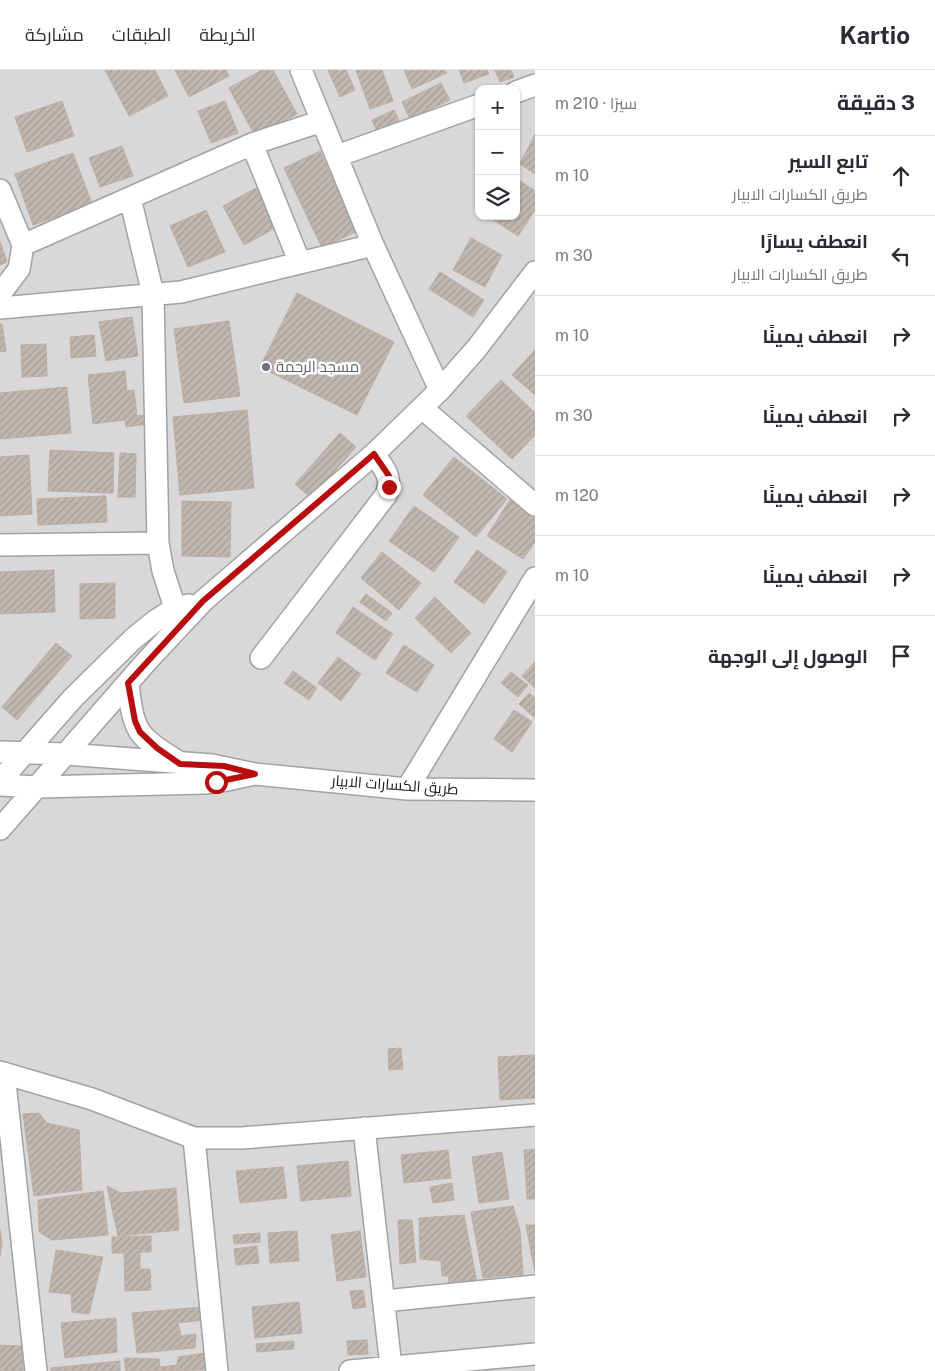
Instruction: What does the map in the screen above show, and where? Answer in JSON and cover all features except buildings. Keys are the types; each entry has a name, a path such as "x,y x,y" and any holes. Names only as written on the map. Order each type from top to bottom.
{"street":[{"path":"301,70 373,245 440,390"},
{"path":"520,91 535,86"},
{"path":"337,156 475,106"},
{"path":"23,245 252,144 322,121"},
{"path":"252,144 300,263"},
{"path":"0,190 23,245 19,269 0,294"},
{"path":"130,198 153,294 158,543 163,570 175,608"},
{"path":"0,308 181,292 373,245"},
{"path":"0,829 203,601 374,454 440,390 477,348 535,272"},
{"path":"422,408 535,505"},
{"path":"261,658 386,495 389,487 389,476 374,454"},
{"path":"0,545 158,543"},
{"path":"407,789 535,578"},
{"path":"0,783 25,752 99,671 140,633 175,608 203,601"},
{"path":"128,683 132,710 140,732 152,744 180,764"},
{"name":"طريق الكسارات الابيار","path":"0,752 66,754 224,766 255,774 407,789 535,790"},
{"name":"طريق الكسارات الابيار","path":"0,783 38,787 205,783 255,774"},
{"path":"36,1371 2,1073 92,1099 194,1138 242,1138 535,1115"},
{"path":"364,1128 391,1367"},
{"path":"194,1138 218,1371"},
{"path":"384,1301 535,1286"},
{"path":"350,1371 535,1354"}],"shaded area":[{"path":"0,70 535,70 535,1371 0,1371"}],"place":[{"name":"مسجد الرحمة","path":"266,367"}],"route":[{"path":"216,782 255,774 224,766 180,764 157,748 140,732 135,721 128,683 203,601 374,454 389,476 389,487"}]}
